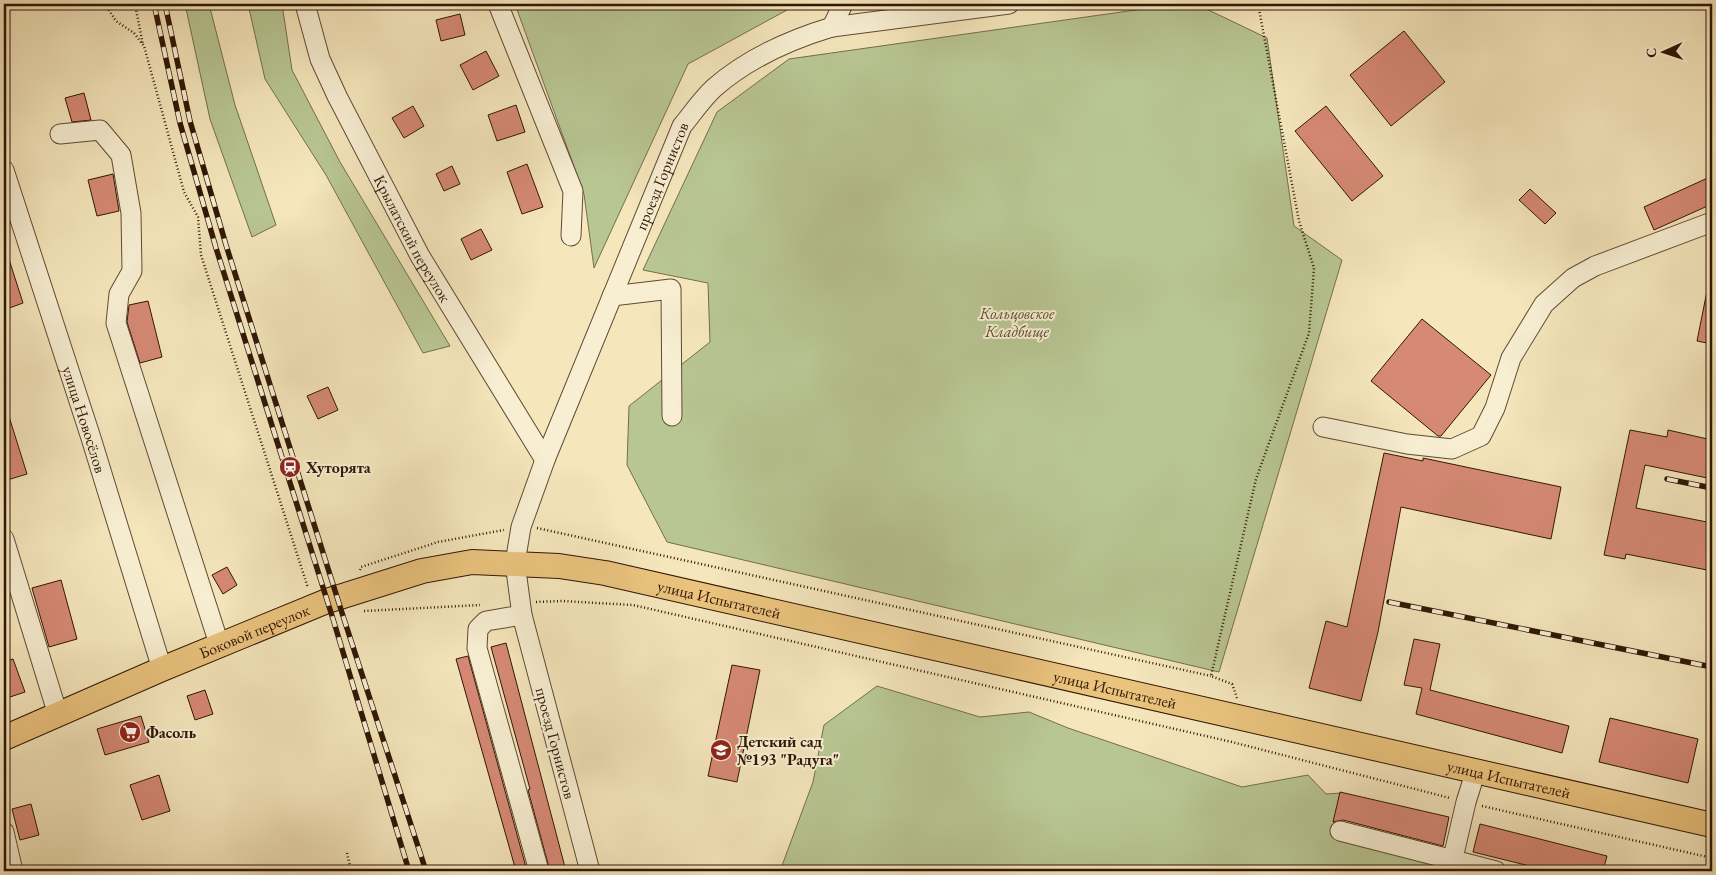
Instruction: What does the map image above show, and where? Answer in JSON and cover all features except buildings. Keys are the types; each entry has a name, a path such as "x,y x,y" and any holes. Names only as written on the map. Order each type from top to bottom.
{"main road":[{"name":"Боковой переулок","path":"4,738 162,669 220,647 337,597 422,571 472,562 515,563"},
{"name":"улица Испытателей","path":"515,563 559,566 605,573 1712,825"}],"street":[{"name":"Крылатский переулок","path":"304,4 320,59 337,96 420,256 545,460"},
{"path":"498,4 573,192 572,236"},
{"path":"832,27 843,4"},
{"name":"проезд Горнистов","path":"590,871 521,609 515,563 521,526 545,460 682,126 713,89 760,55 812,33 832,27 1009,4"},
{"path":"60,134 100,130 121,155 131,213 132,271 119,294 116,323 220,647"},
{"name":"улица Новосёлов","path":"4,170 91,438 162,669"},
{"path":"1323,427 1407,444 1452,449 1481,436 1495,408 1511,358 1544,304 1573,278 1595,266 1712,222"},
{"path":"612,296 671,288 672,416"},
{"path":"4,539 58,715"},
{"path":"521,609 486,621 478,630 477,648 539,871"},
{"path":"1451,866 1466,802 1476,770"},
{"path":"1340,831 1451,866 1496,871"},
{"path":"4,832 13,871"}],"path":[{"path":"105,4 116,20 134,33 144,46"},
{"path":"136,4 144,46 184,192 198,217 201,256 310,592"},
{"path":"1210,676 1256,479 1309,333 1314,268 1299,221 1258,4"},
{"path":"521,526 534,527 1210,676 1232,684 1238,704 1232,742"},
{"path":"521,609 562,601 633,605 1232,742 1466,802 1712,858"},
{"path":"361,611 480,605"},
{"path":"347,853 351,871"}],"green space":[{"path":"185,4 209,4 235,105 276,225 252,237 210,119"},
{"path":"248,4 282,4 292,70 340,162 450,346 423,353 326,175 265,79"},
{"path":"515,4 798,4 688,64 594,268 584,194"},
{"name":"Кольцовское Кладбище","path":"1178,4 1196,4 1267,38 1294,226 1342,260 1219,672 667,542 627,465 629,406 710,342 708,283 643,270 717,112 789,59"},
{"path":"877,686 980,717 1029,712 1068,728 1242,787 1308,775 1326,794 1342,793 1332,830 1443,862 1441,871 780,871 813,782 824,725"}],"railway":[{"path":"154,4 180,123 216,248 333,619 409,871"},
{"path":"165,4 190,121 226,245 426,871"},
{"path":"1667,479 1712,488"},
{"path":"1389,602 1712,667"}],"place":[{"name":"Хуторята","path":"290,467"},
{"name":"Фасоль","path":"130,732"},
{"name":"Детский сад №193 \"Радуга\"","path":"721,750"}]}
